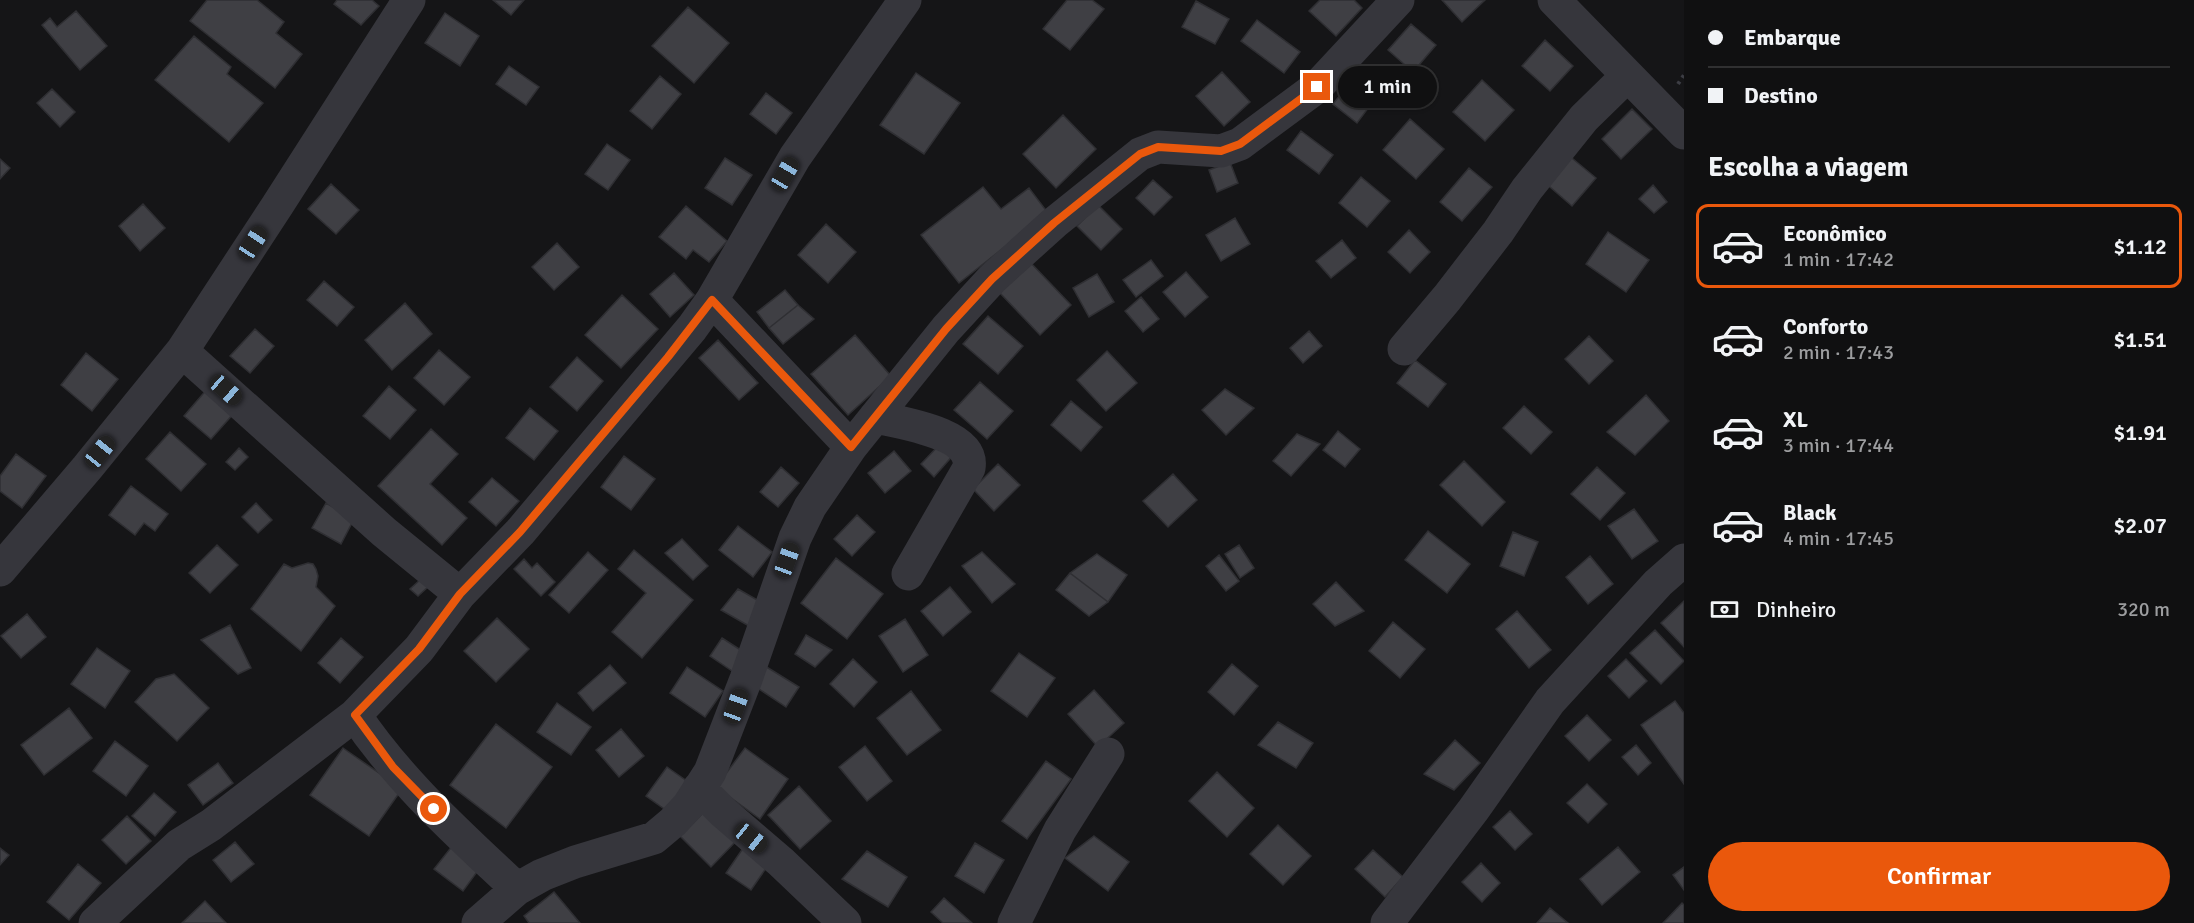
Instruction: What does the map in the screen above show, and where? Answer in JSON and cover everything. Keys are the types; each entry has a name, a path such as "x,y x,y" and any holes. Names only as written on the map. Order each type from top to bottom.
{"street":[{"path":"0,570 182,351 409,0"},
{"path":"95,923 179,845 212,825 355,715 419,649 460,594 520,532 678,344 712,300 795,157 905,0"},
{"path":"478,923 517,889 542,875 575,862 654,838 688,806 710,772 736,706 795,537 810,507 851,447 946,329 992,279 1054,223 1140,154 1158,147 1221,151 1240,144 1317,87 1398,0"},
{"path":"1554,0 1684,133"},
{"path":"1404,349 1447,298 1498,232 1527,189 1584,118 1627,76"},
{"path":"712,300 851,447"},
{"path":"182,351 366,516 460,594"},
{"path":"875,417 922,428 951,438 967,451 970,459 969,468 908,574"},
{"path":"1387,923 1474,809 1550,700 1658,583 1684,560"},
{"path":"355,715 393,767 447,824 517,889"},
{"path":"1014,923 1060,830 1108,754"},
{"path":"699,788 845,923"}],"building":[{"path":"207,0 257,0 284,22 276,33 302,54 275,88 190,21"},
{"path":"337,0 372,0 379,6 361,25 334,4"},
{"path":"493,0 524,0 511,15"},
{"path":"1067,0 1092,0 1104,9 1070,50 1043,29"},
{"path":"1320,0 1354,0 1362,8 1336,36 1309,11"},
{"path":"1442,0 1485,0 1462,22"},
{"path":"1196,1 1229,19 1215,44 1182,27"},
{"path":"688,7 729,43 694,83 652,46"},
{"path":"76,11 107,46 80,70 42,25 50,18 57,27"},
{"path":"445,13 479,36 460,66 425,43"},
{"path":"1257,20 1300,52 1284,73 1241,41"},
{"path":"1411,24 1436,45 1413,72 1388,50"},
{"path":"194,36 231,67 227,74 263,103 229,142 155,80"},
{"path":"1545,40 1573,66 1550,91 1522,66"},
{"path":"509,66 539,87 526,105 496,84"},
{"path":"1222,72 1250,102 1224,126 1196,96"},
{"path":"916,73 960,103 924,154 880,125"},
{"path":"660,76 681,94 652,129 630,111"},
{"path":"1482,80 1514,110 1485,141 1453,112"},
{"path":"1351,81 1375,99 1357,123 1333,104"},
{"path":"52,89 75,112 60,127 37,103"},
{"path":"766,93 792,113 776,134 750,114"},
{"path":"1632,109 1652,129 1621,159 1602,139"},
{"path":"1063,115 1096,149 1056,188 1023,154"},
{"path":"1410,119 1444,149 1416,179 1383,150"},
{"path":"1301,131 1333,155 1319,174 1287,150"},
{"path":"607,144 630,160 608,190 585,174"},
{"path":"1567,154 1596,178 1572,206 1543,181"},
{"path":"725,158 752,175 732,205 705,188"},
{"path":"0,159 10,168 0,179"},
{"path":"1230,162 1238,183 1217,192 1209,170"},
{"path":"1469,168 1492,187 1462,221 1440,202"},
{"path":"1361,177 1390,201 1367,227 1339,203"},
{"path":"1153,180 1172,197 1154,215 1136,198"},
{"path":"331,184 359,210 336,234 308,209"},
{"path":"1653,185 1667,202 1654,213 1639,199"},
{"path":"983,187 1001,209 1029,188 1048,213 959,283 921,235"},
{"path":"143,204 165,228 140,251 119,226"},
{"path":"1098,205 1122,229 1101,250 1077,226"},
{"path":"686,206 727,241 709,262 693,250 686,259 659,237"},
{"path":"1235,218 1250,244 1221,261 1206,235"},
{"path":"826,224 856,252 828,283 798,255"},
{"path":"1409,230 1430,252 1410,273 1388,252"},
{"path":"1608,232 1649,260 1626,292 1586,264"},
{"path":"1342,240 1356,258 1331,278 1316,261"},
{"path":"557,243 579,267 554,290 532,267"},
{"path":"1151,260 1163,276 1136,297 1123,280"},
{"path":"1029,261 1071,305 1040,335 998,291"},
{"path":"1186,272 1208,297 1185,317 1163,292"},
{"path":"674,273 694,295 670,317 650,294"},
{"path":"1097,274 1114,302 1089,317 1073,288"},
{"path":"324,281 354,307 337,326 307,300"},
{"path":"785,290 798,305 769,328 757,312"},
{"path":"622,295 658,329 621,368 585,335"},
{"path":"1141,297 1159,319 1143,332 1125,311"},
{"path":"405,303 432,334 392,370 365,340"},
{"path":"798,305 814,319 783,344 769,328"},
{"path":"988,316 1023,346 998,374 963,344"},
{"path":"255,329 274,346 250,373 230,356"},
{"path":"1309,331 1322,346 1303,363 1290,348"},
{"path":"855,335 891,376 848,415 811,374"},
{"path":"1589,336 1613,361 1589,384 1565,359"},
{"path":"718,340 758,383 739,400 699,358"},
{"path":"439,350 470,377 444,405 414,378"},
{"path":"1107,351 1137,383 1106,411 1077,380"},
{"path":"86,353 118,379 92,411 61,385"},
{"path":"577,357 603,381 577,411 550,387"},
{"path":"1415,360 1446,384 1428,407 1397,383"},
{"path":"980,382 1013,411 987,439 954,410"},
{"path":"389,386 416,410 390,439 363,416"},
{"path":"208,388 235,412 211,439 184,416"},
{"path":"1225,389 1254,408 1226,435 1202,410"},
{"path":"1646,395 1669,421 1635,455 1607,432"},
{"path":"1071,401 1102,427 1081,451 1051,425"},
{"path":"1524,406 1552,432 1531,454 1503,428"},
{"path":"530,408 558,431 534,460 506,438"},
{"path":"431,429 458,454 430,484 467,518 442,545 378,486"},
{"path":"1338,431 1360,449 1345,467 1323,450"},
{"path":"170,432 206,464 181,491 146,459"},
{"path":"1297,434 1320,444 1291,476 1273,461"},
{"path":"942,442 955,453 934,477 921,464"},
{"path":"239,448 248,457 235,470 226,462"},
{"path":"894,451 911,471 885,493 868,473"},
{"path":"16,454 46,476 22,508 0,491 0,476"},
{"path":"624,456 655,479 631,510 601,487"},
{"path":"1464,461 1505,502 1482,526 1440,485"},
{"path":"998,464 1020,485 994,511 973,489"},
{"path":"781,467 799,483 778,507 760,492"},
{"path":"1597,467 1625,493 1600,520 1571,494"},
{"path":"1173,474 1197,500 1168,527 1143,501"},
{"path":"492,478 519,501 496,526 469,502"},
{"path":"131,486 168,514 155,531 144,523 135,535 109,515"},
{"path":"256,503 272,520 258,533 242,517"},
{"path":"326,503 354,519 341,544 312,528"},
{"path":"1634,509 1658,541 1632,559 1608,526"},
{"path":"857,515 875,532 852,556 834,539"},
{"path":"738,526 772,552 753,577 719,550"},
{"path":"1428,531 1470,564 1447,593 1405,560"},
{"path":"1513,532 1538,542 1524,576 1500,566"},
{"path":"682,539 708,566 693,580 665,553"},
{"path":"217,545 238,565 210,593 189,573"},
{"path":"1239,545 1254,568 1240,578 1225,554"},
{"path":"634,550 693,600 642,658 612,632 646,593 618,569"},
{"path":"588,552 608,570 569,613 549,595"},
{"path":"982,552 1015,584 992,603 962,566"},
{"path":"1097,554 1127,575 1108,602 1070,573"},
{"path":"1219,555 1239,581 1226,591 1206,566"},
{"path":"1590,556 1613,584 1588,604 1566,577"},
{"path":"836,558 883,594 847,639 801,603"},
{"path":"524,559 532,568 537,563 555,582 541,596 514,569"},
{"path":"308,563 313,564 316,569 318,576 316,587 335,606 301,651 251,609 284,564 292,568"},
{"path":"1070,573 1108,602 1089,616 1056,590"},
{"path":"421,579 428,587 418,596 410,589"},
{"path":"1336,582 1364,611 1335,626 1313,604"},
{"path":"950,587 971,612 943,636 921,611"},
{"path":"738,589 766,605 749,626 721,610"},
{"path":"1684,601 1684,647 1661,623"},
{"path":"1517,611 1551,650 1529,668 1496,629"},
{"path":"27,614 46,637 21,658 1,636"},
{"path":"497,618 529,649 496,682 464,651"},
{"path":"905,619 928,655 903,672 879,636"},
{"path":"1393,622 1425,649 1400,678 1369,651"},
{"path":"230,625 251,668 238,674 201,640"},
{"path":"1655,630 1684,661 1661,684 1630,653"},
{"path":"806,635 832,650 815,667 795,654"},
{"path":"341,638 363,657 340,683 318,663"},
{"path":"722,638 750,656 738,675 710,656"},
{"path":"97,648 130,671 105,708 71,684"},
{"path":"1019,653 1055,678 1027,717 991,691"},
{"path":"853,659 877,682 854,707 830,684"},
{"path":"1626,659 1647,681 1629,698 1608,676"},
{"path":"1232,664 1258,686 1234,715 1208,692"},
{"path":"610,665 626,683 593,711 578,693"},
{"path":"765,666 799,687 786,707 753,685"},
{"path":"687,667 723,691 705,717 670,693"},
{"path":"174,674 209,708 177,741 135,702 156,679"},
{"path":"1094,690 1124,723 1098,747 1068,714"},
{"path":"911,691 941,730 907,755 877,718"},
{"path":"1675,701 1684,713 1684,784 1641,725"},
{"path":"557,703 591,727 571,755 537,732"},
{"path":"69,708 92,738 44,775 21,745"},
{"path":"1587,715 1611,740 1589,761 1565,736"},
{"path":"1278,722 1313,743 1296,768 1258,745"},
{"path":"496,724 552,767 506,828 450,785"},
{"path":"621,729 644,756 619,777 596,750"},
{"path":"1455,740 1480,763 1454,790 1424,774"},
{"path":"115,741 148,766 126,796 93,771"},
{"path":"1636,745 1651,763 1638,775 1622,757"},
{"path":"865,746 892,781 867,801 839,767"},
{"path":"343,748 402,789 369,836 310,795"},
{"path":"745,748 788,779 760,819 716,787"},
{"path":"1046,761 1071,779 1027,839 1002,821"},
{"path":"218,763 233,783 203,805 188,785"},
{"path":"667,767 691,784 670,813 646,796"},
{"path":"1217,772 1254,808 1227,837 1189,801"},
{"path":"1587,784 1607,804 1588,823 1567,803"},
{"path":"799,786 831,821 800,849 768,815"},
{"path":"154,793 176,812 155,836 132,816"},
{"path":"710,806 741,836 711,867 680,836"},
{"path":"1510,811 1532,834 1515,850 1493,827"},
{"path":"127,816 151,841 126,864 102,840"},
{"path":"1278,825 1311,856 1283,885 1250,854"},
{"path":"1094,836 1129,862 1108,891 1065,858"},
{"path":"457,840 485,861 463,891 434,869"},
{"path":"748,841 773,858 751,890 726,873"},
{"path":"235,842 254,864 231,882 213,860"},
{"path":"975,843 1004,860 984,893 955,876"},
{"path":"1618,847 1640,872 1602,905 1580,879"},
{"path":"0,848 9,855 0,865"},
{"path":"1373,850 1403,877 1385,897 1355,869"},
{"path":"867,851 907,877 888,907 842,879"},
{"path":"1481,863 1500,883 1482,902 1462,882"},
{"path":"78,864 101,883 69,920 47,902"},
{"path":"1684,867 1684,890 1673,875"},
{"path":"554,892 580,923 529,923 524,916"},
{"path":"944,898 972,923 943,923 931,912"},
{"path":"205,901 226,923 182,923"},
{"path":"1682,903 1684,923 1663,923"},
{"path":"1550,908 1568,923 1537,923"}],"route":[{"path":"434,809 393,767 355,715 419,649 460,594 520,532 668,357 712,300 851,447 946,329 992,279 1054,223 1140,154 1158,147 1221,151 1240,144 1317,87"}]}
